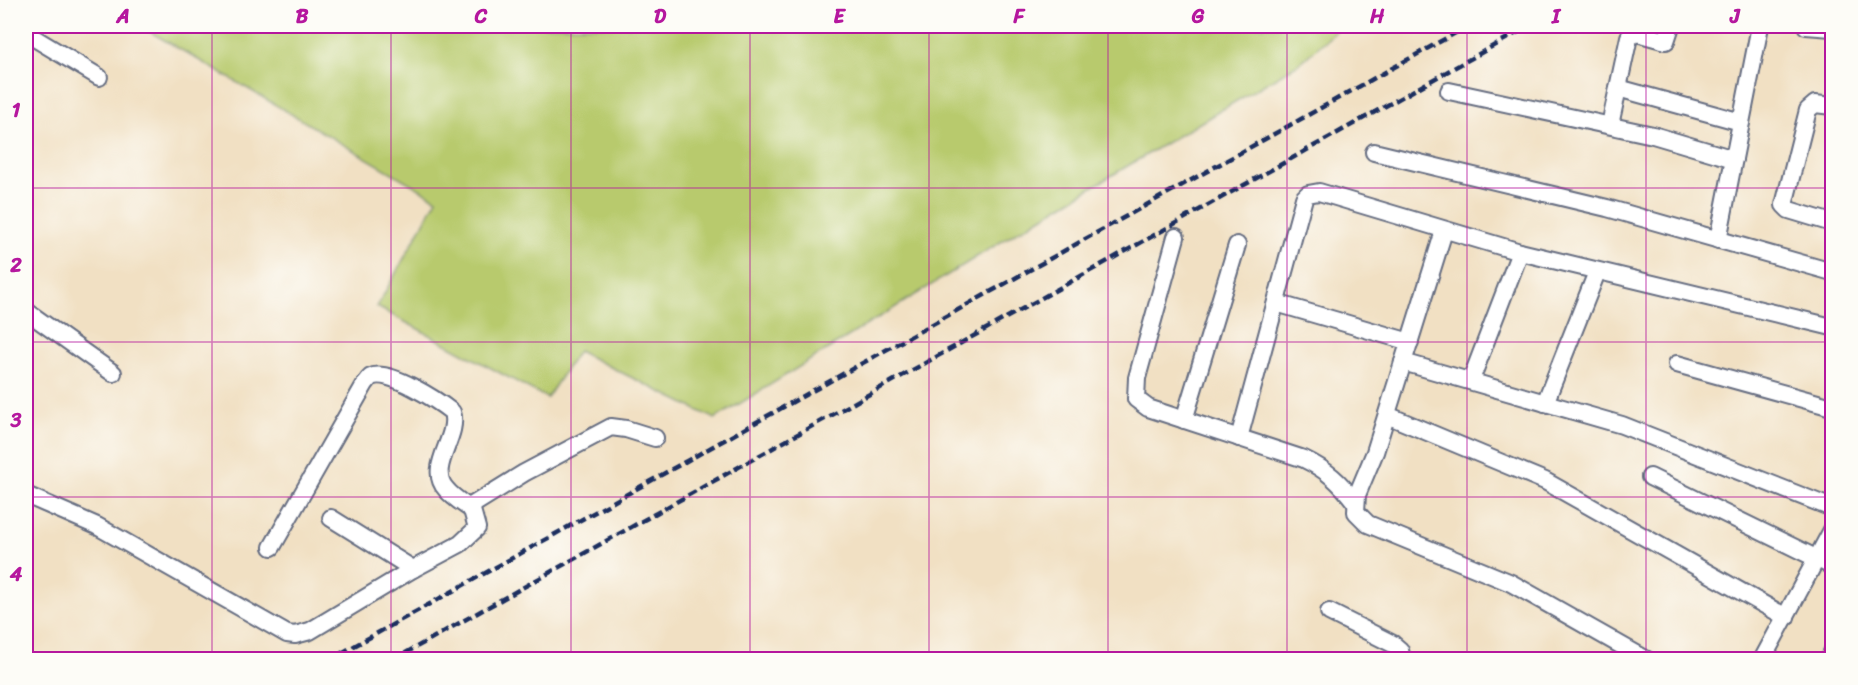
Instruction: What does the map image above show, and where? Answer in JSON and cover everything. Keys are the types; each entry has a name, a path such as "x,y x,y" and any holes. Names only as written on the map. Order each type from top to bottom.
{"street":[{"path":"1610,125 1630,34 1637,33 1666,41 1671,26"},
{"path":"1718,240 1760,26"},
{"path":"1806,26 1833,28"},
{"path":"26,33 99,77"},
{"path":"1618,88 1741,122"},
{"path":"1449,91 1610,125 1734,159"},
{"path":"1833,106 1815,104 1808,110 1784,205 1789,210 1833,224"},
{"path":"1374,152 1607,208 1833,272"},
{"path":"1239,438 1304,198 1313,192 1444,231 1597,272 1833,327"},
{"path":"1444,231 1387,415 1355,502 1356,512 1368,524 1511,583 1647,660"},
{"path":"1176,237 1135,392 1136,399 1142,405 1304,459 1325,469 1340,481 1355,502"},
{"path":"1184,420 1237,245"},
{"path":"1471,380 1520,252"},
{"path":"1545,403 1597,272"},
{"path":"1276,303 1410,342"},
{"path":"26,311 113,373"},
{"path":"1403,362 1622,424 1833,508"},
{"path":"1677,364 1833,407"},
{"path":"272,547 371,377 380,376 397,380 452,412 454,429 442,461 441,483 446,491 472,510"},
{"path":"1387,415 1545,481 1786,617"},
{"path":"26,495 97,526 287,634 295,635 310,631 471,536 477,528 472,510 474,504 604,430 617,427 655,438"},
{"path":"1650,477 1825,563"},
{"path":"331,518 413,569"},
{"path":"1762,660 1786,617 1825,563 1833,530"},
{"path":"1329,612 1394,644 1400,650 1402,660"},
{"path":"1830,660 1833,652"}],"green space":[{"path":"140,26 1342,26 1300,63 1012,235 715,419 578,351 547,398 377,307 437,199"}],"railway":[{"path":"329,660 1468,26"},
{"path":"393,660 1529,26"}]}
